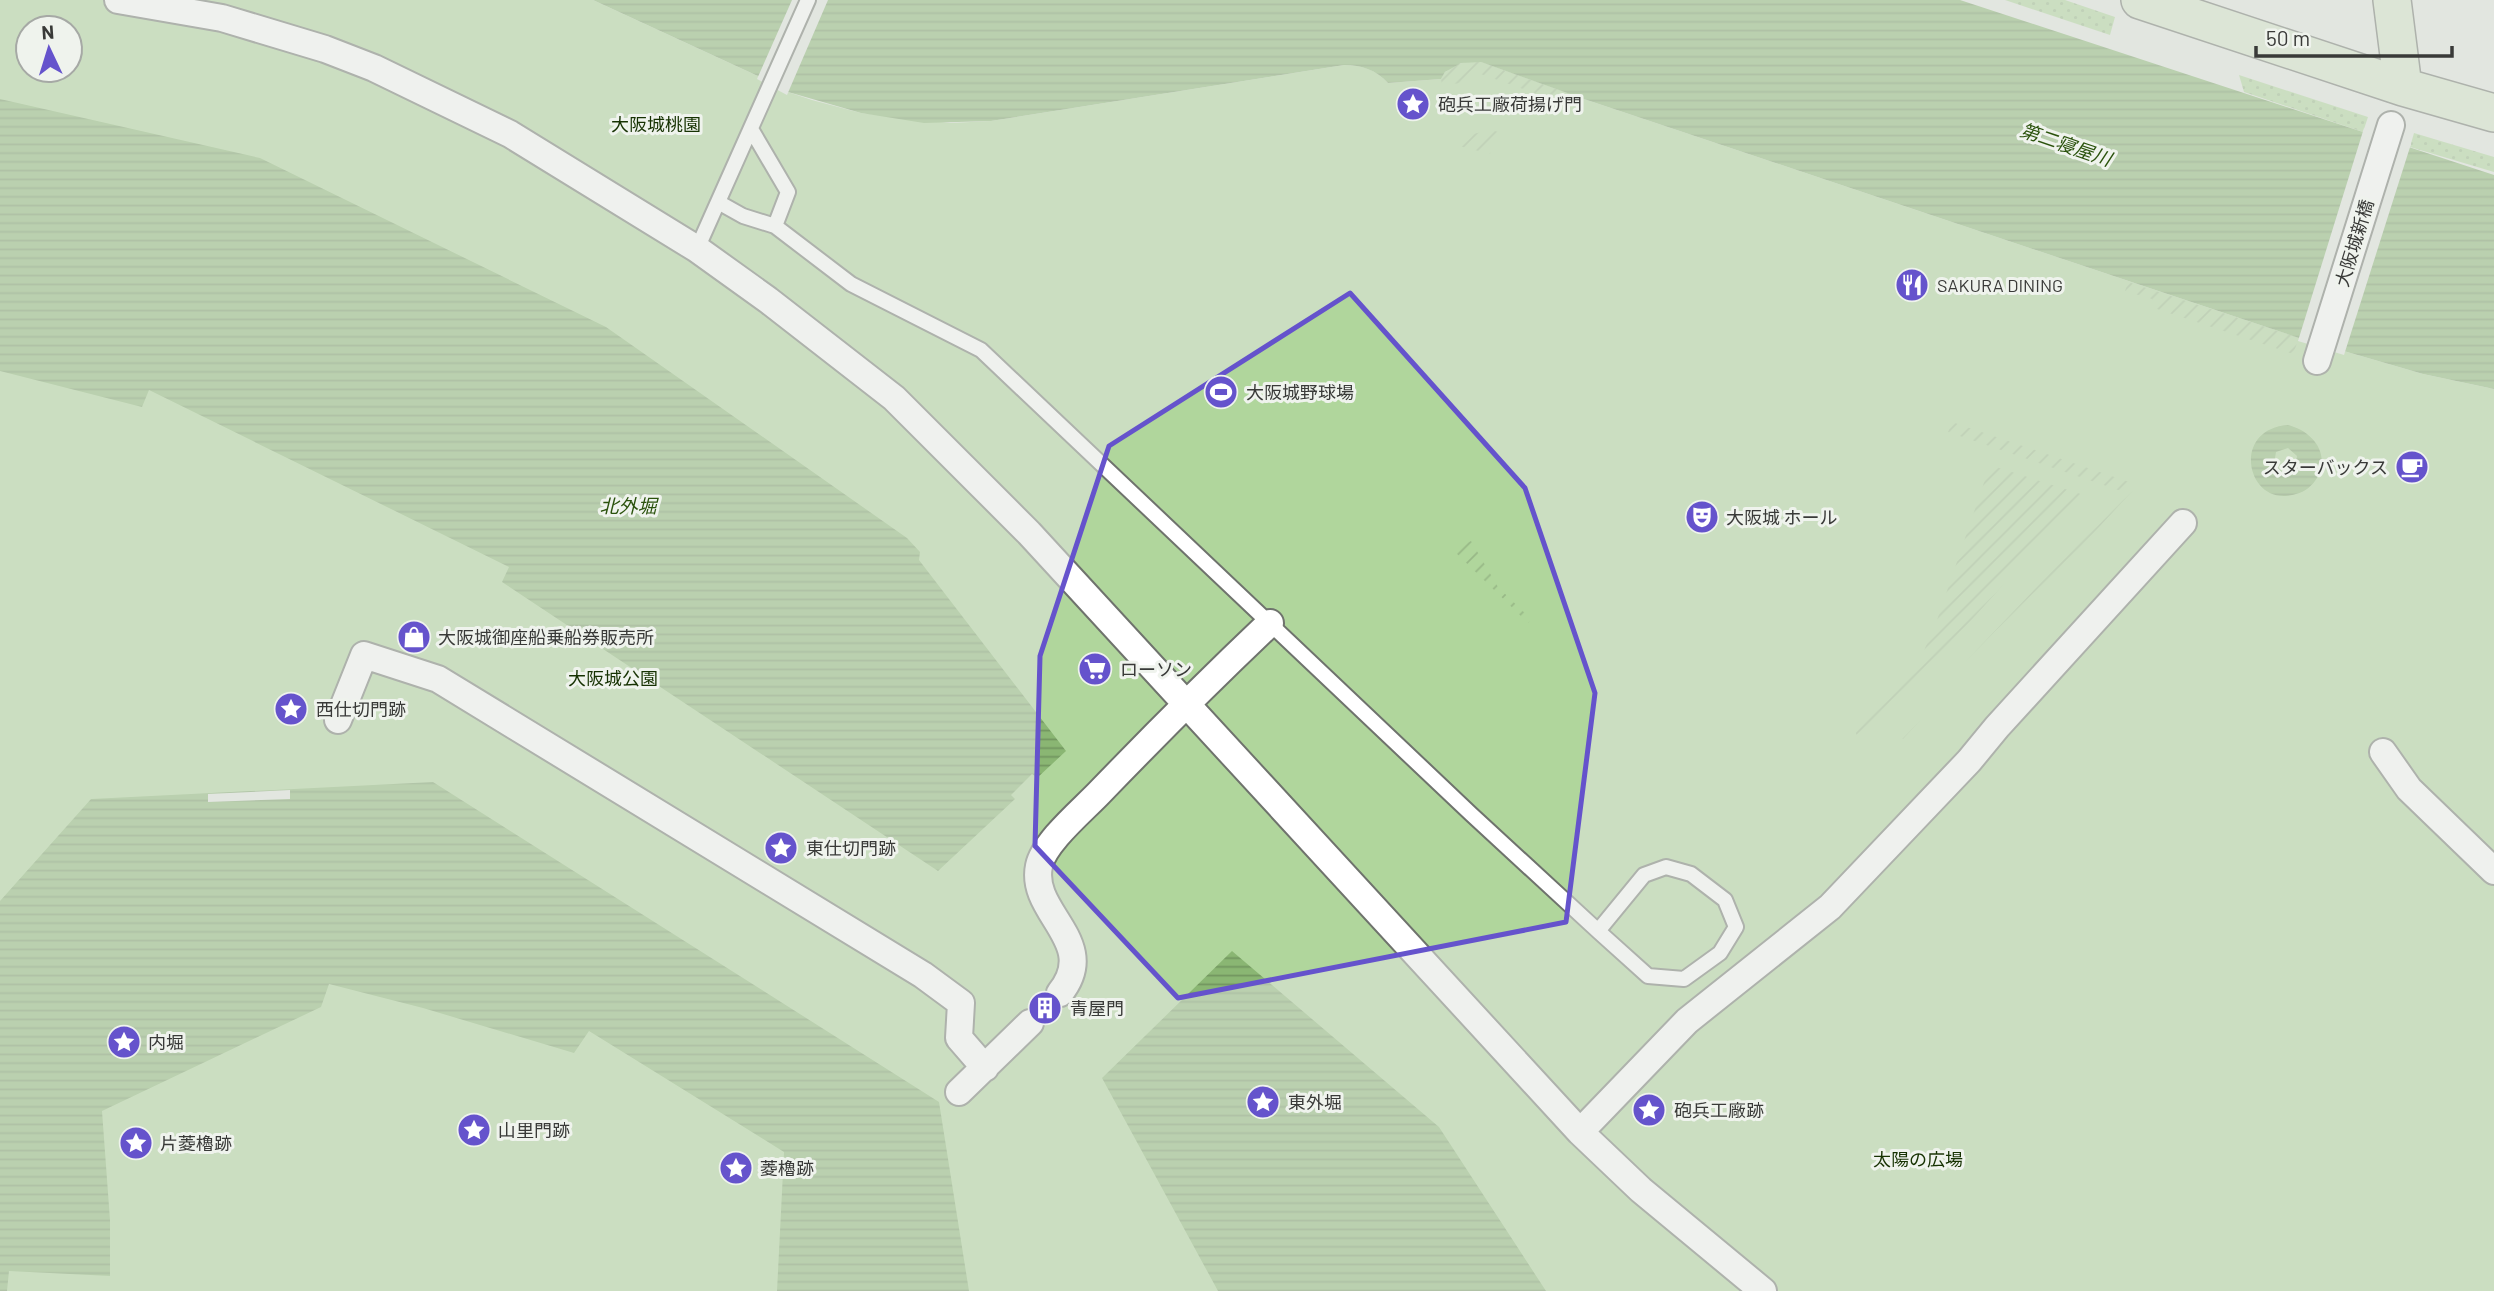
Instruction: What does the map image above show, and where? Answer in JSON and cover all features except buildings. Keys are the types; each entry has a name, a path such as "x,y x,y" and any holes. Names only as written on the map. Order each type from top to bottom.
{"street":[{"path":"118,0 222,18 313,45 374,68 510,134 697,249 768,300 894,398 1029,533 1580,1132 1641,1190 1763,1291"},
{"path":"2140,0 2403,87 2494,113"},
{"path":"2392,0 2403,87"},
{"name":"大阪城新橋","path":"2317,361 2391,125"},
{"path":"1580,1132 1687,1021 1830,907 1969,761 2183,523"},
{"path":"1060,993 1069,982 1073,954 1041,889 1039,865 1044,853 1081,811 1270,622"},
{"path":"338,720 364,655 438,679 923,975 961,1003 959,1038 985,1068"},
{"path":"2383,752 2409,789 2494,871"},
{"path":"959,1092 1030,1023"}],"lane":[{"path":"697,249 808,0"},
{"path":"751,129 788,192 775,226"},
{"path":"718,202 743,216 775,226 851,284 981,351 1598,932 1648,975 1684,979 1720,953 1736,927 1725,900 1691,874 1666,867 1644,875 1598,932"}],"highlighted area":[{"path":"1350,293 1525,488 1595,693 1566,922 1178,998 1035,846 1040,656 1109,446"}],"green space":[{"name":"大阪城公園","path":"0,0 593,0 788,92 861,113 950,123 991,121 1344,65 1369,69 1388,83 1441,79 1445,72 1481,62 1584,99 2299,338 2423,374 2494,389 2494,1291 0,1291"},
{"path":"2005,0 2065,0 2115,17 2110,35"},
{"path":"1472,61 1584,99 1580,109 1475,72 1472,82 1442,85 1441,79 1450,68"},
{"path":"2239,75 2368,117 2363,132 2244,92"},
{"path":"1490,130 1499,132 1490,154 1459,146 1473,134"},
{"path":"2414,133 2494,157 2494,172 2410,147"},
{"path":"2128,282 2299,338 2293,354 2151,307 2152,299 2125,291"},
{"path":"1952,422 2138,485 1903,739 1895,735 2127,493 1948,432"},
{"path":"1990,465 2084,495 1861,743 1853,728 1892,695 1922,655 1936,623"},
{"path":"1471,541 1498,587 1531,619 1528,623 1452,549"}],"water":[{"name":"第二寝屋川","path":"593,0 1960,0 2494,175 2494,389 2423,374 2299,338 1584,99 1481,62 1461,63 1445,72 1441,79 1388,83 1368,69 1344,65 991,121 924,123 861,113 788,92"},
{"name":"北外堀","path":"0,99 260,158 606,327 907,538 920,552 919,560 1066,751 1037,778 1032,774 1011,795 1015,799 938,871 502,582 509,567 149,390 142,407 0,371"},
{"path":"2288,425 2305,432 2317,444 2322,460 2321,469 2317,478 2303,492 2279,496 2266,491 2256,480 2252,453 2257,440 2269,430","holes":["2288,448 2297,456 2295,468 2283,472 2274,464 2276,452"]},
{"name":"内堀","path":"433,782 939,1102 969,1291 777,1291 784,1152 589,1031 574,1053 423,1008 329,984 321,1007 102,1111 110,1220 110,1276 9,1271 7,1291 0,1291 0,901 91,799"},
{"name":"東外堀","path":"1232,951 1439,1127 1546,1291 1218,1291 1102,1078"}],"pier":[{"path":"792,0 828,0 787,95 757,79"},
{"path":"2364,128 2411,144 2344,355 2298,341"},
{"path":"290,790 290,799 208,802 208,794"}],"place":[{"name":"砲兵工廠荷揚げ門","path":"1413,104"},
{"name":"SAKURA DINING","path":"1912,285"},
{"name":"大阪城野球場","path":"1221,392"},
{"name":"スターバックス","path":"2412,467"},
{"name":"大阪城 ホール","path":"1702,517"},
{"name":"大阪城御座船乗船券販売所","path":"414,637"},
{"name":"ローソン","path":"1095,669"},
{"name":"西仕切門跡","path":"291,709"},
{"name":"東仕切門跡","path":"781,848"},
{"name":"青屋門","path":"1045,1008"},
{"name":"内堀","path":"124,1042"},
{"name":"東外堀","path":"1263,1102"},
{"name":"砲兵工廠跡","path":"1649,1110"},
{"name":"山里門跡","path":"474,1130"},
{"name":"片菱櫓跡","path":"136,1143"},
{"name":"菱櫓跡","path":"736,1168"}],"park label":[{"name":"大阪城桃園","path":"656,124"},
{"name":"太陽の広場","path":"1918,1159"}]}
